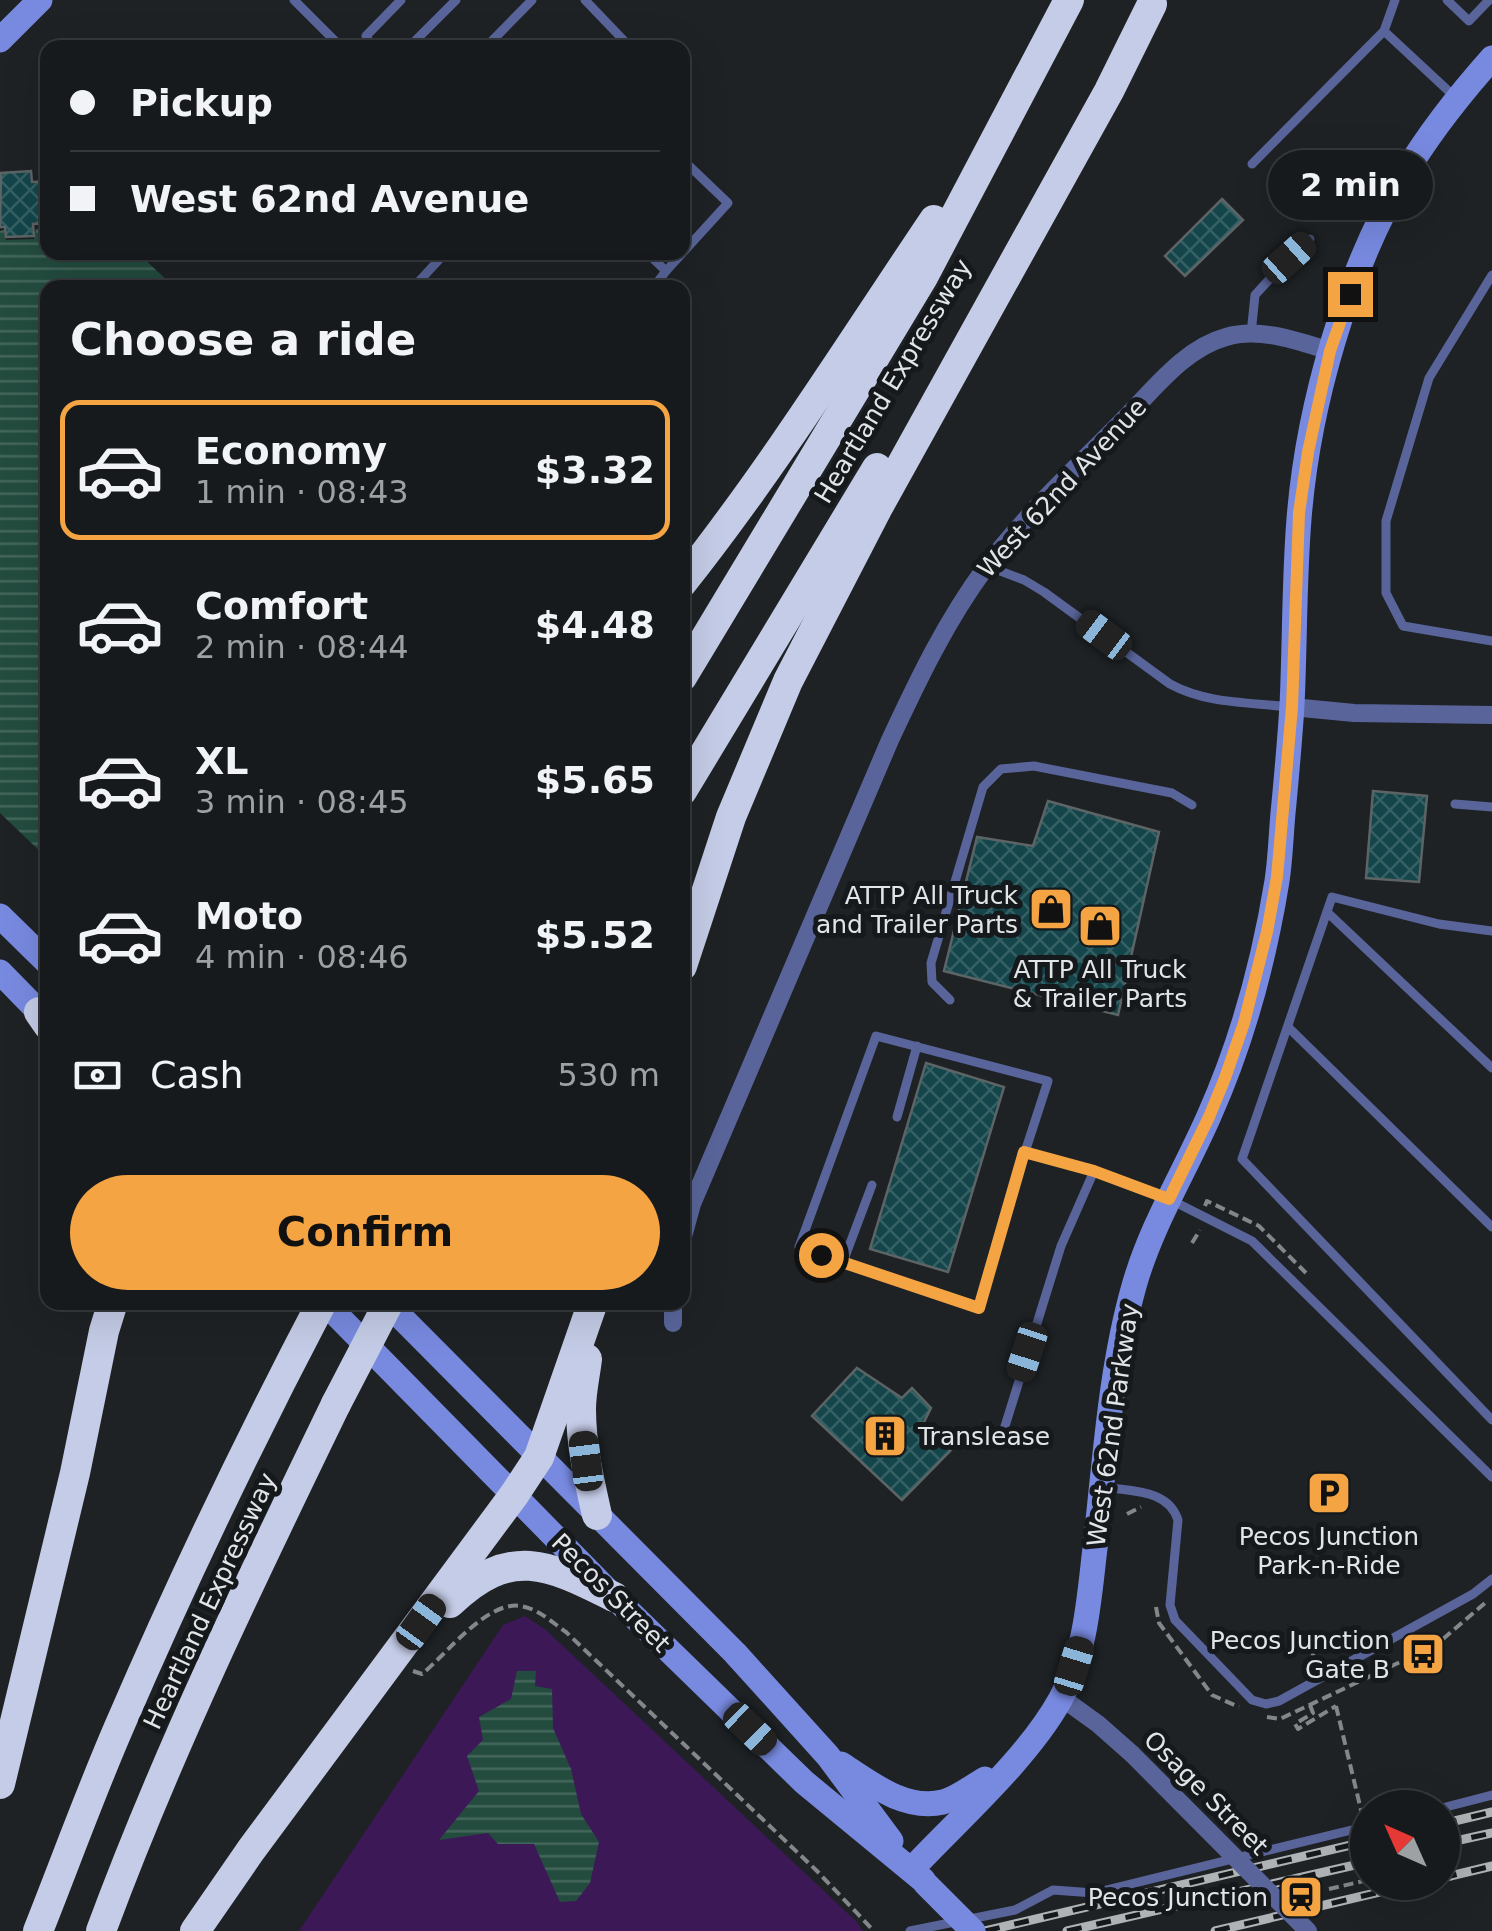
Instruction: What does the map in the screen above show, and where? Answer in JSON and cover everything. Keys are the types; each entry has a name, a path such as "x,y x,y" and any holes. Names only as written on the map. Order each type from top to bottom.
{"highway":[{"name":"Heartland Expressway","path":"690,664 924,277 1069,0"},
{"name":"Heartland Expressway","path":"690,778 1153,2"},
{"path":"690,942 731,817 788,681 877,509 1109,91 1153,2"},
{"path":"690,573 738,510 934,221 1040,53"},
{"name":"Heartland Expressway","path":"40,1925 118,1728 190,1571 319,1310"},
{"name":"Heartland Expressway","path":"102,1926 215,1658 383,1310"},
{"path":"195,1931 539,1457 590,1310"},
{"path":"592,1310 581,1404 586,1461 597,1515"},
{"path":"0,1784 75,1472 108,1312"},
{"path":"394,1659 471,1583 494,1571 549,1567 614,1597"}],"street":[{"path":"0,40 40,0"},
{"path":"1330,351 1356,278 1389,204 1423,146 1492,58"},
{"name":"West 62nd Avenue","path":"690,1211 918,679 987,566 1044,500 1180,363 1215,340 1251,334 1286,338 1330,351"},
{"name":"West 62nd Parkway","path":"919,1876 1037,1734 1062,1698 1074,1666 1084,1627 1113,1395 1130,1302 1146,1251 1225,1078 1261,959 1277,877 1292,707 1299,513 1330,351"},
{"path":"1292,707 1354,714 1492,715"},
{"path":"0,916 40,955"},
{"path":"0,972 40,1014"},
{"name":"Pecos Street","path":"331,1310 614,1597 804,1782 919,1876 973,1931"},
{"name":"Pecos Street","path":"395,1310 734,1653 828,1756 919,1876"},
{"path":"673,1310 673,1323"},
{"name":"Osage Street","path":"1062,1698 1132,1754 1308,1931"},
{"path":"828,1756 879,1789 915,1803 930,1804 957,1796 1016,1760"}],"lane":[{"path":"294,0 334,40"},
{"path":"368,40 366,36 401,0"},
{"path":"416,40 456,0"},
{"path":"493,40 532,0"},
{"path":"586,0 624,40"},
{"path":"1252,164 1384,31 1395,0"},
{"path":"1446,0 1470,21 1489,0"},
{"path":"1384,31 1457,98"},
{"path":"690,167 728,203 690,245"},
{"path":"1251,334 1255,295 1310,238"},
{"path":"421,280 439,260"},
{"path":"654,260 666,271"},
{"path":"659,280 676,260"},
{"path":"1492,275 1430,378 1386,521 1386,592 1403,626 1492,642"},
{"path":"987,566 1044,592 1188,694 1292,707"},
{"path":"950,1000 932,982 931,963 983,786 1001,769 1052,769 1172,793 1192,805"},
{"path":"1454,804 1492,807"},
{"path":"1492,931 1439,924 1332,898 1242,1158 1492,1420"},
{"path":"1327,912 1492,1068"},
{"path":"1288,1027 1492,1227"},
{"path":"876,1036 917,1046 1048,1081 979,1308 798,1247 876,1036"},
{"path":"896,1117 917,1046"},
{"path":"1024,1152 1094,1171 1169,1199 1239,1233 1265,1251 1492,1477"},
{"path":"1001,1438 1061,1246 1094,1171"},
{"path":"843,1262 872,1184"},
{"path":"1102,1487 1161,1497 1175,1510 1178,1520 1170,1605 1175,1620 1252,1700 1266,1704 1279,1701 1474,1594 1492,1579"},
{"path":"1460,1804 1492,1796"},
{"path":"910,1931 1015,1910 1053,1890 1094,1893 1350,1830"}],"path":[{"path":"1192,1243 1200,1230"},
{"path":"1332,1694 1436,1645 1492,1597"},
{"path":"394,1659 422,1674 487,1615 522,1605 540,1613 566,1632 817,1871 874,1931"},
{"path":"1310,1706 1313,1713 1296,1724 1298,1729 1336,1706 1356,1790"},
{"path":"1329,1890 1350,1885"}],"shaded area":[{"path":"36,229 40,229 40,260 145,260 167,280 40,280 40,851 0,813 0,231 4,230 6,240 34,239"},
{"path":"525,1616 546,1630 863,1931 299,1931 503,1625"},
{"path":"517,1671 536,1671 535,1686 552,1689 553,1728 571,1769 581,1814 599,1842 590,1883 576,1901 560,1902 534,1844 498,1844 488,1833 439,1840 479,1791 467,1756 483,1740 479,1717 511,1699"}],"building":[{"path":"31,171 32,182 40,182 40,224 33,224 34,236 6,237 5,227 0,227 1,173"},
{"path":"1222,199 1243,220 1185,276 1165,256"},
{"path":"1373,791 1427,796 1419,882 1366,878"},
{"name":"ATTP All Truck and Trailer Parts","path":"1048,801 1159,832 1118,1015 944,971 977,837 1033,846"},
{"path":"926,1063 1004,1087 948,1272 870,1249"},
{"name":"Translease","path":"857,1368 902,1398 912,1388 931,1408 924,1422 951,1450 902,1500 812,1416"}],"railway":[{"path":"1460,1820 1492,1812"},
{"path":"1460,1840 1492,1833"},
{"path":"985,1931 1350,1845"},
{"path":"1067,1931 1350,1866"},
{"path":"1460,1874 1492,1866"},
{"path":"1215,1931 1350,1899"}],"place":[{"name":"ATTP All Truck and Trailer Parts","path":"1051,909"},
{"name":"ATTP All Truck & Trailer Parts","path":"1100,926"},
{"name":"Translease","path":"885,1436"},
{"name":"Pecos Junction Park-n-Ride","path":"1329,1493"},
{"name":"Pecos Junction Gate B","path":"1423,1654"},
{"name":"Pecos Junction","path":"1301,1897"}],"route":[{"path":"821,1255 979,1308 1024,1152 1094,1171 1169,1199 1225,1078 1244,1023 1267,932 1277,877 1292,707 1299,513 1330,351 1350,294"}]}
